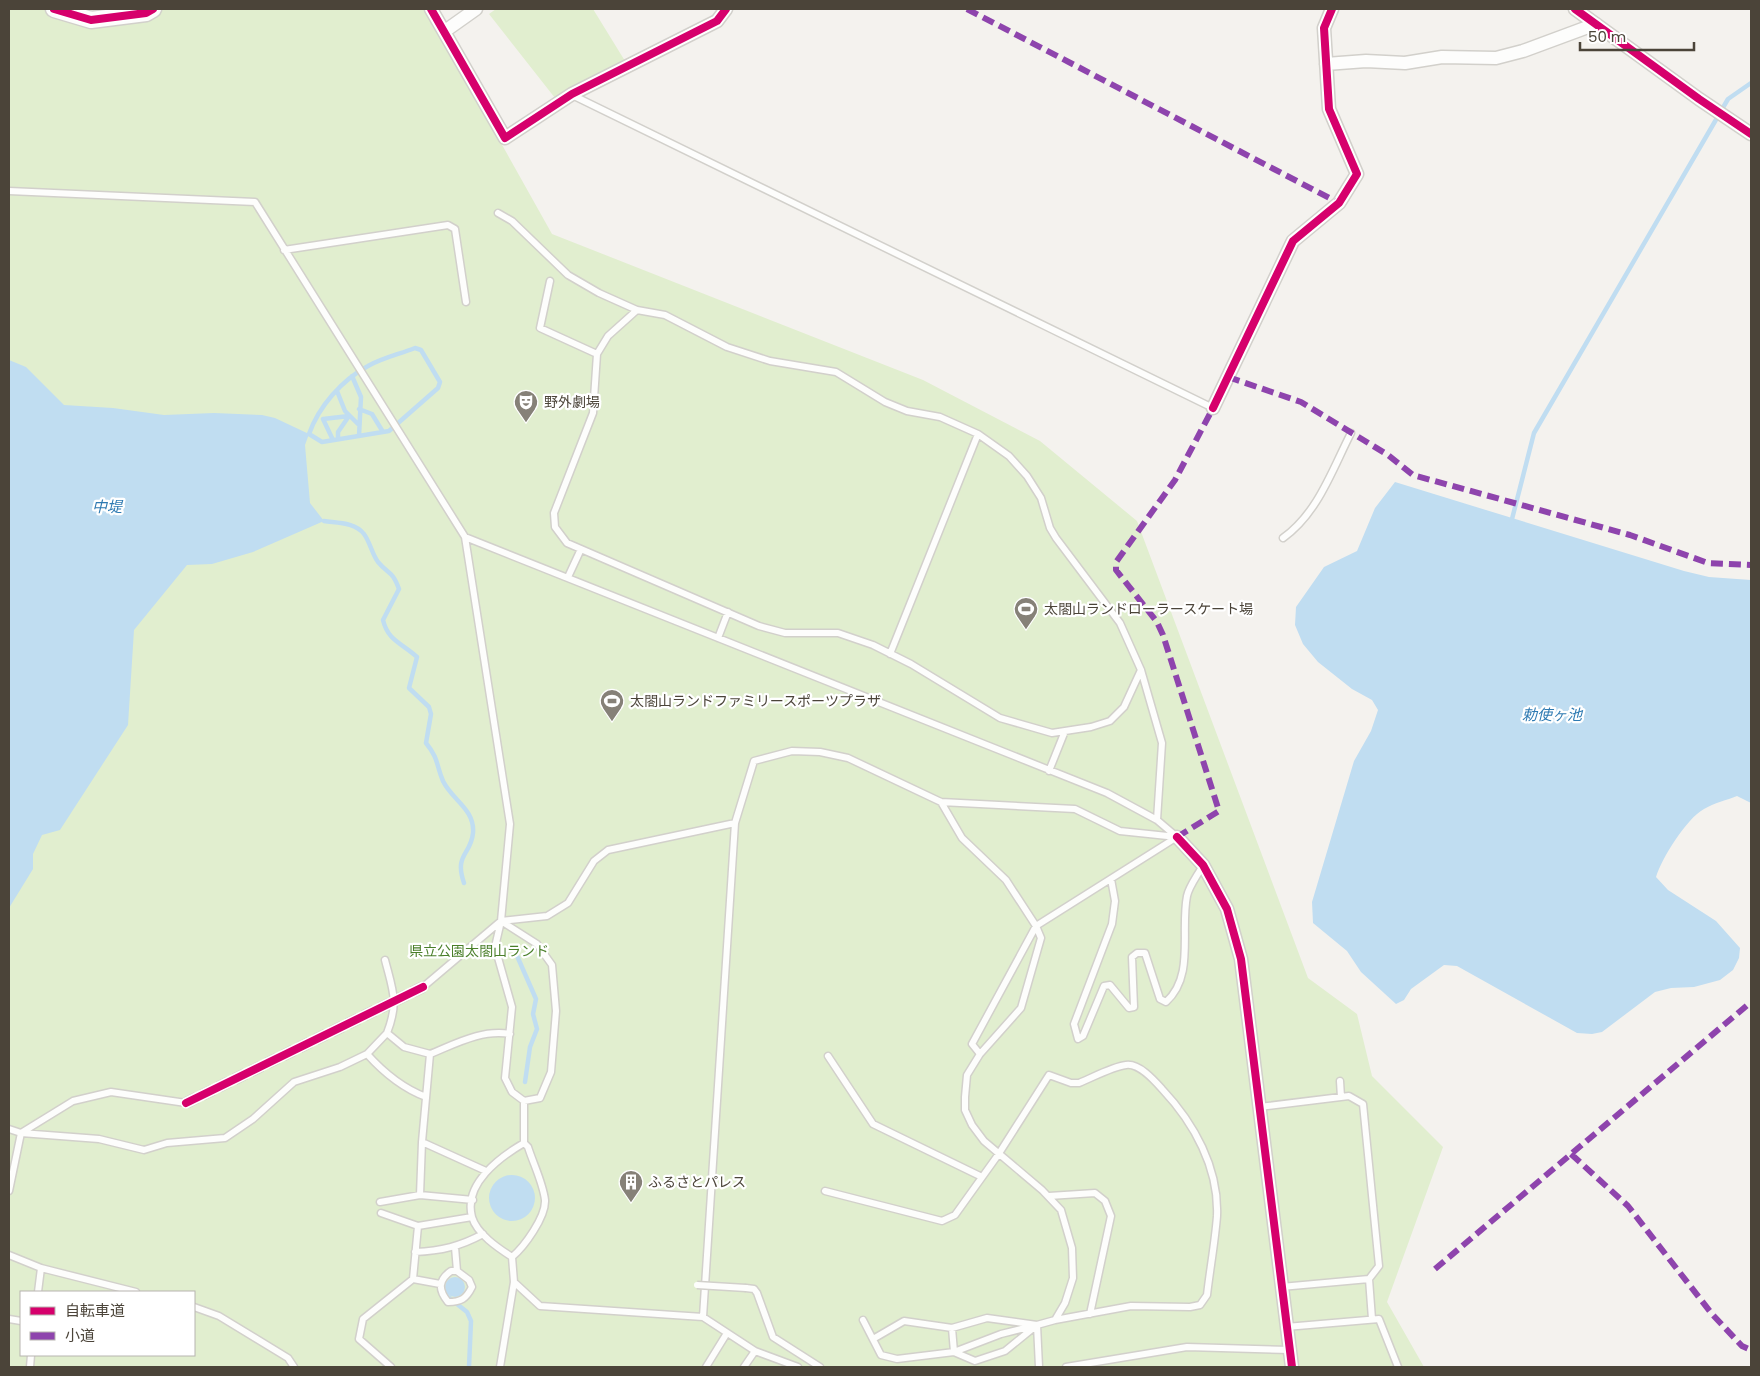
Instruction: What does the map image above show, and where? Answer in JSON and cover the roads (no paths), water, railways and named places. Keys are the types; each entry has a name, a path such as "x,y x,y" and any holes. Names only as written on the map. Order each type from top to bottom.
{"street":[{"path":"54,9 91,20 146,14 153,9"},
{"path":"431,9 505,138 572,94 716,22 726,9"},
{"path":"445,31 476,9"},
{"path":"1213,408 1293,241 1340,203 1357,174 1329,109 1324,28 1332,9"},
{"path":"1575,9 1751,134"},
{"path":"1326,64 1366,61 1405,63 1442,57 1496,58 1524,51 1596,24"},
{"path":"1177,837 1202,866 1227,909 1242,960 1292,1367"}],"lane":[{"path":"572,94 1213,408"},
{"path":"9,191 255,202 465,536 510,824 501,920 495,947 512,1007 505,1078 512,1092 524,1101 540,1098 551,1072 556,1011 552,966 537,944 501,920"},
{"path":"498,213 512,221 568,275 637,310 665,315 727,346 770,361 836,372 885,402 907,410 940,417 978,434 1009,456 1027,476 1041,498 1050,528 1120,623 1141,670 1162,744 1156,820"},
{"path":"284,250 448,224 455,229 466,302"},
{"path":"550,281 540,328 597,354"},
{"path":"637,310 608,336 597,354 593,413 554,513 555,527 567,543 759,626 785,633 838,634 890,654 1000,718 1052,733 1091,727 1110,721 1124,707 1141,670"},
{"path":"1283,538 1295,529 1313,509 1351,432"},
{"path":"890,654 978,434"},
{"path":"465,536 1107,793 1156,820 1177,837"},
{"path":"568,578 581,549"},
{"path":"718,638 728,612"},
{"path":"1049,771 1065,731"},
{"path":"703,1317 736,823 754,761 792,750 820,752 848,758 941,802 1075,809 1120,831 1177,837"},
{"path":"941,802 962,838 1006,880 1036,926 1041,938 1021,1008 980,1054 967,1075 964,1085 965,1110 972,1125 998,1155 1049,1196 1060,1210 1066,1224 1072,1248 1073,1278 1064,1303 1055,1320"},
{"path":"423,987 501,920 546,916 568,903 594,861 608,850 736,823"},
{"path":"980,1054 972,1044 1036,926 1177,837"},
{"path":"1111,879 1115,901 1112,924 1074,1024 1078,1039 1083,1036 1104,986 1110,985 1129,1008 1134,1007 1132,957 1137,953 1145,953 1160,999 1166,1002 1174,995 1182,980 1187,895 1202,866"},
{"path":"9,1129 21,1133 99,1139 144,1150 167,1142 224,1138 253,1120 294,1082 340,1067 367,1054 387,1033 395,1004 385,960"},
{"path":"387,1033 404,1047 430,1054 471,1037 501,1032 510,1034"},
{"path":"367,1054 389,1076 410,1091 426,1097"},
{"path":"420,1195 422,1142 430,1054"},
{"path":"828,1056 873,1124 982,1177"},
{"path":"826,1191 942,1221 955,1215 998,1155 1049,1075 1071,1083 1079,1083 1127,1064 1138,1067 1184,1113 1196,1133 1208,1164 1216,1196 1217,1215 1207,1295 1200,1305 1190,1307 1131,1306 1055,1320 1001,1334 954,1352 897,1359 881,1355 863,1320"},
{"path":"1340,1081 1341,1097"},
{"path":"9,1191 21,1133 73,1101 111,1092 186,1103"},
{"path":"1260,1107 1348,1096 1363,1104 1379,1266 1369,1279 1372,1319"},
{"path":"512,1257 522,1248 543,1212 545,1200 528,1147 524,1143 524,1101"},
{"path":"422,1142 486,1171"},
{"path":"512,1257 494,1245 483,1234 472,1217 473,1200 478,1184 486,1171 500,1157 524,1143"},
{"path":"1049,1196 1095,1193 1105,1201 1111,1216 1090,1314"},
{"path":"380,1202 420,1195 473,1200"},
{"path":"381,1213 418,1226 472,1217"},
{"path":"391,1367 359,1339 363,1319 413,1279 418,1226"},
{"path":"415,1252 464,1245 483,1234"},
{"path":"455,1247 457,1272"},
{"path":"9,1255 41,1268 132,1291"},
{"path":"500,1367 514,1282 512,1257"},
{"path":"38,1291 41,1268"},
{"path":"451,1271 457,1272 469,1280 472,1287 467,1296 460,1302 448,1302 441,1294 440,1284 444,1276 451,1271"},
{"path":"413,1279 440,1284"},
{"path":"1281,1287 1369,1279"},
{"path":"514,1282 540,1306 703,1317 754,1350 798,1367"},
{"path":"697,1285 754,1289 773,1337 820,1367"},
{"path":"195,1308 219,1316 288,1358 294,1367"},
{"path":"873,1338 904,1321 952,1328 988,1318 1037,1325"},
{"path":"1286,1327 1379,1318 1398,1367"},
{"path":"954,1352 975,1361 1005,1351 1037,1325"},
{"path":"1037,1325 1039,1367"},
{"path":"952,1328 954,1352"},
{"path":"706,1367 727,1333"},
{"path":"1066,1367 1187,1347 1289,1350"},
{"path":"744,1367 754,1350"}],"water":[{"name":"中堤","path":"9,360 26,367 64,405 113,408 164,415 214,413 262,415 275,418 309,434 305,445 310,503 324,521 253,552 212,564 187,565 134,630 128,725 60,830 42,835 33,854 33,869 9,908"},
{"name":"勅使ヶ池","path":"1395,482 1684,571 1709,577 1751,580 1751,803 1737,796 1712,805 1697,814 1675,840 1656,877 1668,890 1716,921 1740,948 1739,958 1733,970 1720,980 1694,987 1671,988 1655,992 1602,1032 1592,1034 1577,1033 1457,966 1444,965 1411,989 1404,1000 1396,1004 1361,972 1347,951 1313,923 1312,902 1354,761 1371,731 1378,710 1372,700 1352,689 1318,662 1303,644 1295,625 1296,607 1324,567 1357,551 1375,508"},
{"path":"517,1175 521,1176 531,1185 534,1189 534,1207 525,1217 517,1221 507,1221 499,1217 490,1207 489,1193 493,1185 503,1176"},
{"path":"451,1277 459,1277 465,1283 465,1291 459,1297 451,1297 445,1291 445,1283"}],"waterway":[{"path":"1511,523 1534,433 1728,99 1751,83"},
{"path":"415,348 421,350 440,382 438,388 389,431 322,442 309,434 325,404 349,379 373,363 415,348"},
{"path":"352,376 361,397 359,436"},
{"path":"337,391 345,411 358,424"},
{"path":"359,409 372,414 383,432"},
{"path":"333,440 323,419 349,416 338,432 338,439"},
{"path":"324,521 345,524 360,530 366,537 378,562 397,583 399,589 383,620 388,633 417,657 409,688 429,707 431,714 426,743 435,758 447,788 467,811 473,825 472,840 464,855 461,866 464,883"},
{"path":"514,949 536,999 533,1014 537,1029 530,1047 525,1082"},
{"path":"446,1292 447,1296 467,1312 471,1321 469,1367"}],"tunnel":[{"path":"186,1103 423,987"}],"place":[{"name":"野外劇場","path":"526,423"},
{"name":"太閤山ランドローラースケート場","path":"1026,630"},
{"name":"太閤山ランドファミリースポーツプラザ","path":"612,722"},
{"name":"ふるさとパレス","path":"631,1203"}],"park label":[{"name":"県立公園太閤山ランド","path":"479,951"}]}
